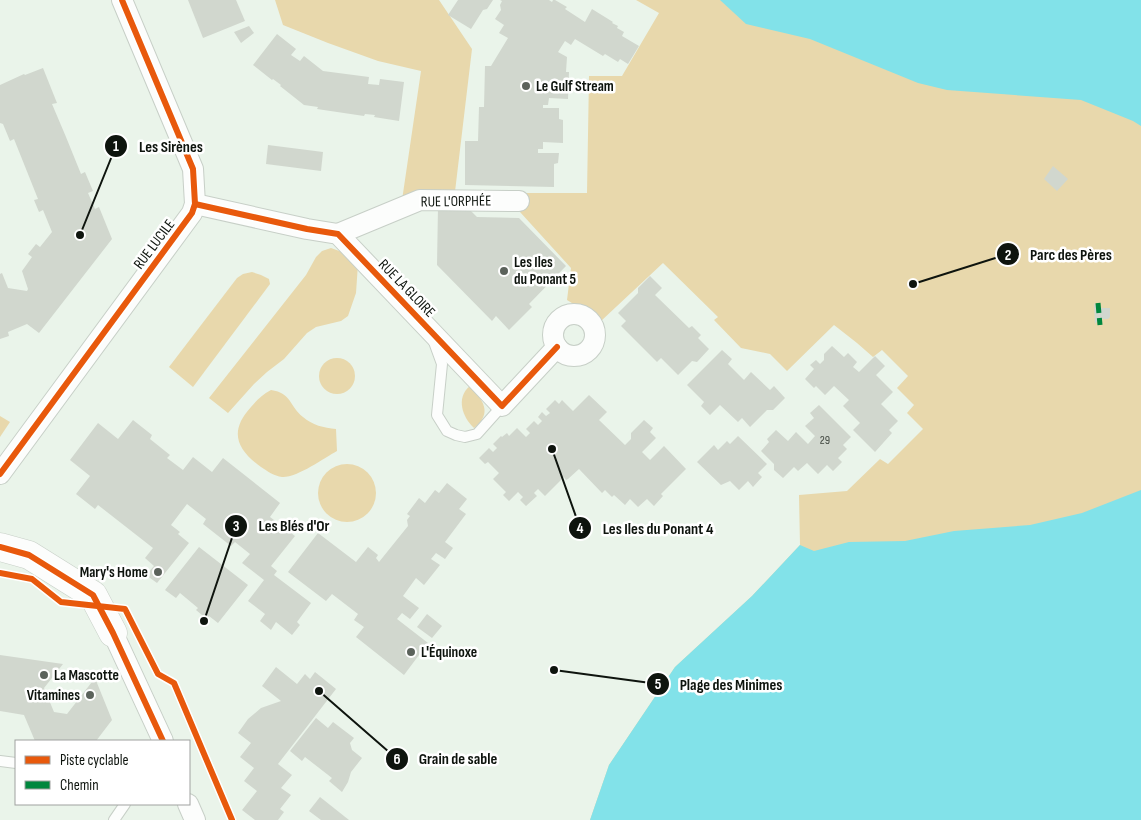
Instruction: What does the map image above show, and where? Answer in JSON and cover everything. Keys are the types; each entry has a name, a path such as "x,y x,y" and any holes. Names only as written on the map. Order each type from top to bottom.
{"street":[{"path":"122,0 193,169 195,204 338,234"},
{"name":"RUE L'ORPHÉE","path":"338,234 420,200 520,201"},
{"name":"RUE LUCILE","path":"0,474 192,213 195,204"},
{"name":"RUE LA GLOIRE","path":"338,234 502,406"},
{"path":"502,406 558,347"},
{"path":"0,548 29,555 93,595 164,740"},
{"path":"188,805 195,820"}],"lane":[{"path":"429,330 442,364 437,415 447,431 465,437 477,434 502,406"},
{"path":"0,761 15,763"},
{"path":"114,820 124,805"}],"shaded area":[{"path":"275,0 439,0 472,49 454,200 401,207 421,71 378,61 283,25"},
{"path":"636,0 1141,0 1141,820 590,820 609,765 675,667 752,596 800,545 799,495 847,491 880,459 888,464 923,429 907,413 914,405 897,388 908,376 882,350 873,357 834,325 787,371 770,354 741,348 714,320 718,317 663,263 601,321 567,300 571,268 520,212 520,193 587,193 589,76 622,76 659,13"},
{"path":"331,248 342,252 358,264 356,293 348,316 341,321 316,327 307,333 284,359 254,384 228,413 209,398 306,275 316,257 322,251"},
{"path":"252,272 269,279 270,284 193,387 169,367 237,278"},
{"path":"337,358 344,359 350,363 354,369 354,383 350,389 344,393 337,394 330,393 324,389 320,383 319,376 320,369 324,363 330,359"},
{"path":"470,386 482,401 485,412 480,422 474,428 462,408 463,396"},
{"path":"271,390 287,397 298,413 310,422 336,429 337,451 303,471 282,477 273,474 252,460 238,439 240,424 253,404"},
{"path":"0,416 10,422 0,437"},
{"path":"347,464 358,466 371,477 376,493 374,504 363,517 347,522 336,520 323,509 318,493 320,482 331,469"}],"water":[{"path":"720,0 1141,0 1141,126 1081,100 947,90 918,83 810,39 746,24"},
{"path":"1141,490 1141,820 590,820 609,765 675,667 752,596 800,545 814,551 849,542 905,541 954,531 1030,525 1082,513"}],"building":[{"path":"188,0 236,0 245,21 203,38"},
{"path":"458,0 493,0 487,9 483,10 471,29 448,15"},
{"name":"Le Gulf Stream","path":"500,0 549,0 552,2 555,0 585,22 592,9 613,22 618,26 617,28 624,32 622,36 639,46 628,64 620,59 618,62 605,54 603,56 575,39 571,45 565,41 558,52 567,57 566,72 569,72 568,99 549,98 548,105 543,105 543,108 559,108 559,119 563,120 563,143 543,142 543,149 538,149 538,153 559,153 558,163 554,164 554,187 465,185 465,141 478,141 479,107 484,107 485,66 491,66 508,38 499,33 504,25 495,19 501,10 500,5 502,1"},
{"path":"249,26 254,33 241,43 234,32"},
{"path":"277,34 296,49 291,55 300,61 304,56 323,71 369,77 368,84 379,85 380,79 404,82 399,121 374,117 375,115 365,114 364,116 317,109 318,107 304,105 281,85 253,65"},
{"path":"43,68 57,103 52,104 81,174 85,172 93,191 88,193 95,209 99,207 112,239 39,333 27,324 8,332 9,336 0,339 0,274 2,273 8,288 27,291 22,271 32,257 28,254 36,244 40,247 52,232 43,210 39,212 34,200 38,199 14,139 10,141 3,124 0,123 0,85"},
{"path":"268,145 323,152 321,171 266,164"},
{"path":"1053,166 1068,179 1057,191 1044,179"},
{"name":"Les Iles du Ponant 5","path":"438,207 468,208 477,217 519,218 566,266 529,304 532,307 509,330 496,316 492,321 437,265"},
{"path":"650,276 662,288 655,295 689,328 692,326 701,335 698,338 709,349 697,362 692,361 678,375 661,358 657,362 621,326 626,321 618,313 638,293 638,288"},
{"path":"1094,303 1098,308 1110,308 1110,317 1108,319 1099,319 1095,324"},
{"path":"832,346 844,357 848,353 857,362 853,367 859,372 875,356 885,366 876,375 893,392 881,404 898,421 889,430 892,433 875,452 853,430 860,423 843,406 849,400 834,386 825,395 805,379 814,369 810,365 816,360 820,364 824,360 824,354"},
{"path":"722,350 732,359 728,364 744,380 751,372 770,390 774,386 785,398 773,410 767,410 750,427 742,418 738,422 720,405 710,415 701,406 704,402 687,385"},
{"path":"589,395 607,412 599,420 625,445 631,439 631,433 644,420 653,428 650,432 656,438 642,452 650,460 664,446 686,469 661,494 663,496 654,506 647,499 638,507 630,499 625,505 605,490 602,493 579,469 568,479 566,480 564,477 545,496 538,489 534,493 537,496 526,506 520,500 523,497 518,492 509,501 503,495 506,492 493,479 499,473 488,462 485,464 479,458 489,448 493,452 497,448 493,444 501,436 507,433 509,436 517,428 526,437 530,433 526,429 534,421 538,425 542,421 538,417 542,412 546,416 550,413 546,409 555,400 559,404 562,400 573,411"},
{"path":"819,405 851,437 843,445 847,449 838,458 842,462 833,471 827,465 818,474 807,463 798,471 794,467 783,478 774,470 774,464 761,451 769,442 767,439 776,430 788,441 796,432 808,444 815,436 805,426 814,418 810,413"},
{"path":"133,420 152,435 150,439 170,455 167,458 183,470 193,457 212,472 223,458 280,503 270,517 295,536 271,566 277,571 274,575 311,603 297,622 300,625 292,635 276,622 271,630 260,621 265,614 248,601 264,580 242,563 250,554 235,542 231,546 203,524 206,519 187,504 171,525 189,543 157,583 146,575 154,566 145,558 153,548 98,505 95,509 76,494 90,476 70,460 98,423 118,439"},
{"path":"738,436 767,464 758,473 762,477 753,487 748,481 739,490 730,481 721,485 697,462 714,445 718,450 727,441 730,444"},
{"path":"447,483 467,499 459,509 466,514 445,542 453,548 445,559 436,553 431,559 440,565 424,585 416,578 403,596 419,608 410,619 402,613 397,619 428,643 404,675 356,637 364,627 354,620 358,614 332,594 326,601 288,572 318,533 356,562 368,547 378,555 376,558 379,562 408,526 407,520 410,516 407,514 419,498 425,503 435,490 439,493"},
{"path":"199,547 248,585 218,623 209,616 207,619 196,610 198,608 180,593 176,598 165,590"},
{"path":"427,614 442,626 432,638 417,627"},
{"path":"0,655 63,664 44,688 54,712 67,714 95,678 112,720 97,740 35,740 24,715 0,711"},
{"path":"276,667 297,684 305,674 310,679 315,672 336,689 278,764 292,775 281,788 291,795 280,809 284,812 278,820 255,820 242,810 257,791 244,781 254,768 240,757 251,743 238,733 248,719 261,708 281,701 262,686"},
{"path":"316,718 328,728 333,722 354,738 350,743 352,750 362,758 351,772 342,792 329,781 332,778 305,757 302,761 290,751"},
{"path":"320,797 349,820 321,820 309,811"}],"marked path":[{"path":"1098,303 1100,325"}],"cycle path":[{"path":"0,474 192,213 195,204 193,169 122,0"},
{"path":"195,204 338,234 502,406 557,347"},
{"path":"0,547 29,555 93,595 113,633 163,740"},
{"path":"0,573 32,579 61,602 125,609 158,674 174,683 232,820"}],"place":[{"name":"Le Gulf Stream","path":"526,86"},
{"name":"Les Sirènes","path":"80,235"},
{"name":"Les Iles du Ponant 5","path":"504,271"},
{"name":"Parc des Pères","path":"913,284"},
{"name":"Les Iles du Ponant 4","path":"552,449"},
{"name":"Mary's Home","path":"158,572"},
{"name":"Les Blés d'Or","path":"204,621"},
{"name":"L'Équinoxe","path":"411,652"},
{"name":"Plage des Minimes","path":"554,670"},
{"name":"La Mascotte","path":"44,675"},
{"name":"Grain de sable","path":"319,691"},
{"name":"Vitamines","path":"90,695"}]}
